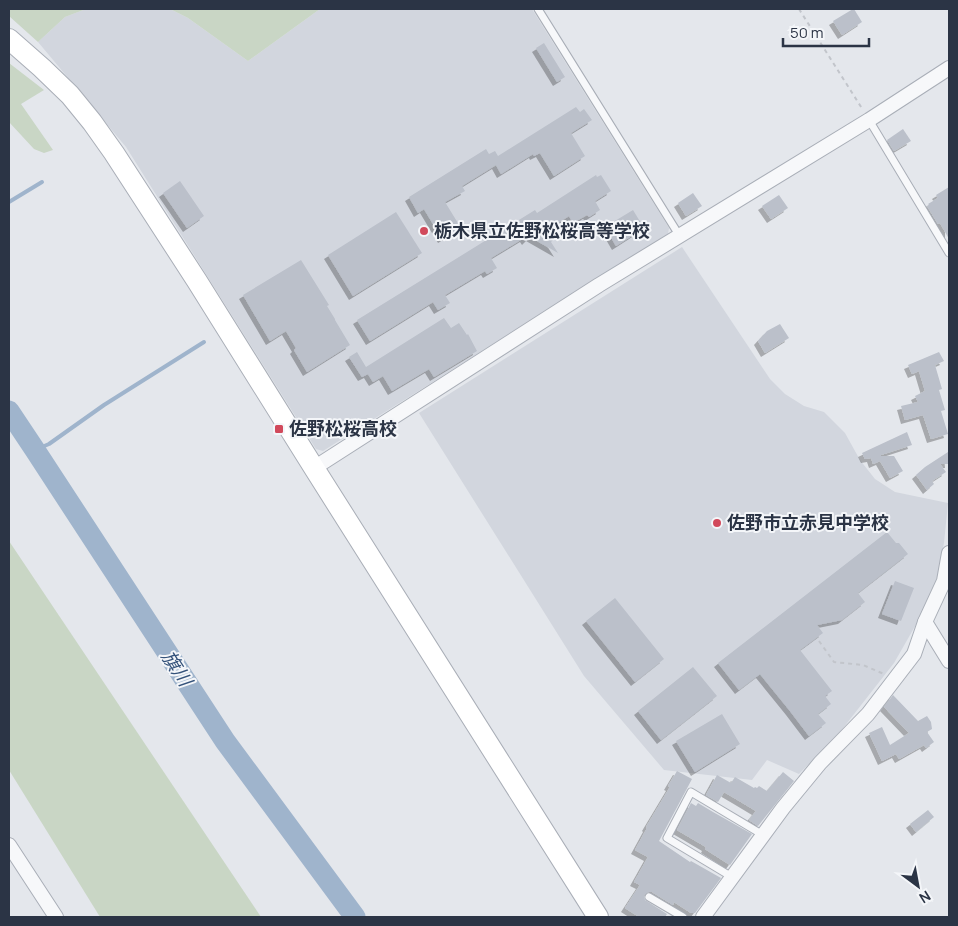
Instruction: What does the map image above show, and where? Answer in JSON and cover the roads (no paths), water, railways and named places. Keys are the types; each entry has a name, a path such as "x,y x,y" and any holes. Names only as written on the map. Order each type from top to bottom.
{"street":[{"path":"9,40 70,95 114,153 197,281 598,917"},
{"path":"314,468 599,285 869,120 949,68"},
{"path":"703,917 783,808 820,763 868,714 914,654 925,622 947,579 949,553"},
{"path":"925,622 949,661"},
{"path":"9,845 56,917"}],"lane":[{"path":"538,9 679,235"},
{"path":"869,120 949,253"},
{"path":"732,877 667,838 691,792 763,835"},
{"path":"649,897 683,917"}],"waterway":[{"path":"9,202 42,182"},
{"path":"35,450 49,444 104,405 204,342"},
{"name":"旗川","path":"9,411 225,741 355,917"}],"place":[{"name":"栃木県立佐野松桜高等学校","path":"424,231"},
{"name":"佐野松桜高校","path":"279,429"},
{"name":"佐野市立赤見中学校","path":"717,523"}]}
